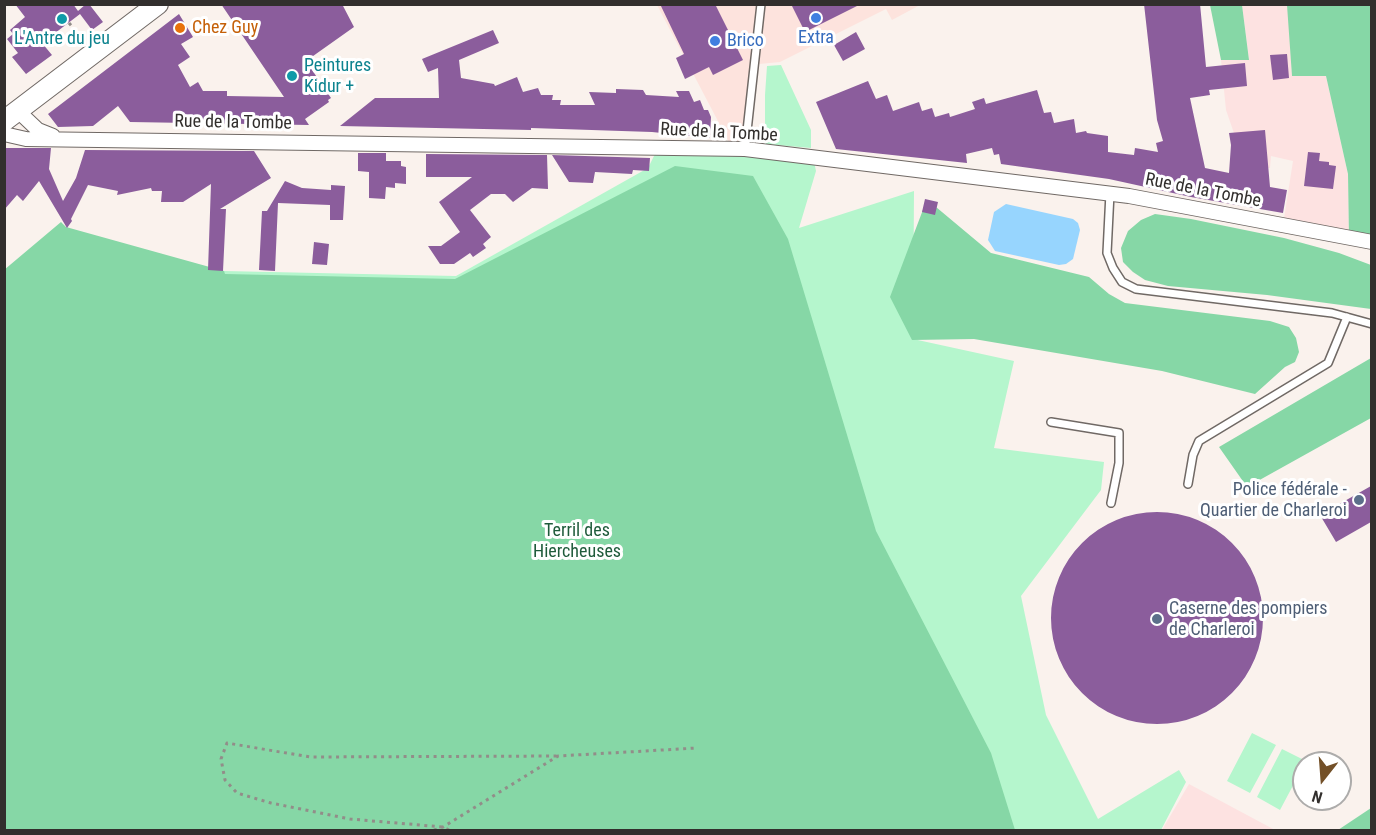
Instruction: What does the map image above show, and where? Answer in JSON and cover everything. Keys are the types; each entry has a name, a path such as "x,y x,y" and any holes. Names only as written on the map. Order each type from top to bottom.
{"main road":[{"path":"11,116 158,4"}],"street":[{"name":"Rue de la Tombe","path":"11,116 38,130 61,138"},
{"name":"Rue de la Tombe","path":"4,134 26,139 745,149 1110,193 1370,242"}],"lane":[{"path":"745,149 761,4"},
{"path":"1110,193 1107,253 1122,282 1136,289 1332,313 1371,324"},
{"path":"1188,484 1193,455 1199,441 1328,363 1347,317"},
{"path":"1051,422 1119,433 1119,463 1111,503"}],"path":[{"path":"69,23 96,52"},
{"path":"449,831 442,827 350,819 271,803 237,793 225,780 221,759 227,743 310,757 558,756 698,748"},
{"path":"434,831 558,756"}],"shaded area":[{"path":"657,5 920,5 892,20 886,9 780,62 759,64 747,143 730,144"},
{"path":"1242,5 1288,5 1292,76 1326,76 1348,174 1349,238 1283,225 1293,161 1271,156 1270,168 1246,168 1226,110 1221,60 1249,59"},
{"path":"1189,784 1275,830 1162,830"}],"green space":[{"path":"1210,5 1242,5 1249,60 1221,60"},
{"path":"1287,5 1371,5 1371,242 1349,238 1348,174 1326,76 1292,76"},
{"path":"781,65 811,130 811,148 765,144 767,66"},
{"path":"658,148 813,157 816,171 799,228 914,191 913,339 1014,361 994,448 1104,462 1101,490 1021,596 1046,715 1098,819 1179,770 1186,782 1161,830 977,830 4,432 225,320 224,271 456,276 648,168"},
{"name":"Terril des Hiercheuses","path":"675,166 753,176 788,239 876,531 991,753 1015,830 5,830 4,270 61,222 66,227 224,271 225,274 455,279"},
{"path":"924,207 936,207 991,253 1089,277 1109,294 1125,303 1270,321 1289,327 1296,338 1299,352 1295,362 1285,367 1255,394 1162,371 974,339 912,340 890,297"},
{"path":"1155,214 1284,238 1339,253 1371,265 1371,309 1267,295 1168,286 1145,280 1123,262 1121,248 1128,231 1141,220"},
{"path":"1371,358 1371,418 1247,487 1219,447"},
{"path":"1252,733 1276,745 1250,793 1227,781"},
{"path":"1282,749 1292,754 1292,787 1280,810 1257,797"},
{"path":"1371,808 1371,830 1338,830"}],"water":[{"path":"1006,204 1073,219 1078,223 1080,230 1073,259 1066,264 1059,265 995,251 988,240 994,212"}],"building":[{"path":"15,4 73,4 78,11 89,4 103,22 92,30 80,14 42,43 52,55 26,74 12,57 18,53 7,39 13,34 10,30 25,17"},
{"path":"221,4 342,4 354,27 306,61 331,98 329,102 305,119 309,125 130,122 118,106 93,126 58,127 48,114 179,14 193,37 181,44 190,57 178,65 190,87 198,82 203,91 227,91 227,96 284,97"},
{"name":"Brico","path":"660,4 715,4 743,60 713,75 709,67 685,79 676,58 684,54"},
{"name":"Extra","path":"791,4 861,4 805,32"},
{"path":"1144,4 1200,4 1206,67 1245,63 1247,86 1209,90 1210,95 1190,98 1205,168 1229,173 1231,145 1229,133 1265,130 1270,187 1287,190 1283,213 1191,197 1109,179 1001,164 999,154 994,155 992,148 966,154 967,163 836,149 816,102 868,81 876,99 887,95 893,111 919,102 922,111 932,108 935,117 949,113 950,117 975,109 972,102 984,98 986,104 1037,90 1044,113 1051,112 1054,123 1074,119 1076,133 1086,131 1108,136 1108,152 1134,155 1135,148 1158,152 1156,143 1163,141 1157,120"},
{"path":"493,30 499,43 459,60 461,78 495,86 517,77 523,92 538,88 541,95 553,95 552,100 561,100 560,105 595,105 589,92 616,93 616,89 643,90 646,95 679,97 676,91 689,91 694,102 700,100 704,110 708,110 711,117 710,138 652,132 531,128 531,130 340,126 375,98 439,98 438,68 428,72 422,59"},
{"path":"856,32 865,49 843,61 834,45"},
{"path":"1287,54 1289,78 1273,80 1270,55"},
{"path":"4,148 51,148 49,169 63,201 76,178 85,150 254,151 271,178 220,209 226,209 223,271 208,270 211,184 183,202 161,202 162,191 152,191 151,188 117,195 118,191 88,185 67,228 39,181 23,201 17,195 4,210"},
{"path":"1308,152 1320,153 1319,161 1329,162 1329,165 1336,166 1333,189 1304,186"},
{"path":"358,153 386,153 386,161 401,161 401,166 406,167 406,184 395,183 395,188 386,187 385,199 369,198 369,172 358,171"},
{"path":"426,154 547,155 548,189 532,188 513,202 505,194 491,194 470,210 491,237 483,244 486,248 473,257 470,253 454,264 440,264 428,246 441,246 460,232 439,202 472,177 426,177"},
{"path":"552,155 650,158 649,171 633,170 632,174 595,172 593,183 569,182"},
{"path":"285,181 302,188 331,190 331,185 345,186 343,220 330,220 330,205 278,203 275,271 259,270 262,211 267,211"},
{"path":"925,199 938,202 935,215 922,212"},
{"path":"314,242 329,244 327,265 312,264"},
{"name":"Police fédérale - Quartier de Charleroi","path":"1371,486 1371,522 1336,542 1320,515"},
{"name":"Caserne des pompiers de Charleroi","path":"1147,512 1167,512 1188,516 1207,524 1225,536 1239,550 1251,568 1259,587 1263,618 1259,649 1251,668 1239,686 1225,700 1207,712 1188,720 1167,724 1147,724 1126,720 1107,712 1089,700 1075,686 1063,668 1055,649 1051,628 1051,608 1055,587 1063,568 1075,550 1089,536 1107,524 1126,516"}],"place":[{"name":"Extra","path":"816,18"},
{"name":"L'Antre du jeu","path":"62,19"},
{"name":"Chez Guy","path":"180,28"},
{"name":"Brico","path":"715,41"},
{"name":"Peintures Kidur +","path":"292,76"},
{"name":"Police fédérale - Quartier de Charleroi","path":"1359,500"},
{"name":"Caserne des pompiers de Charleroi","path":"1157,619"}]}
